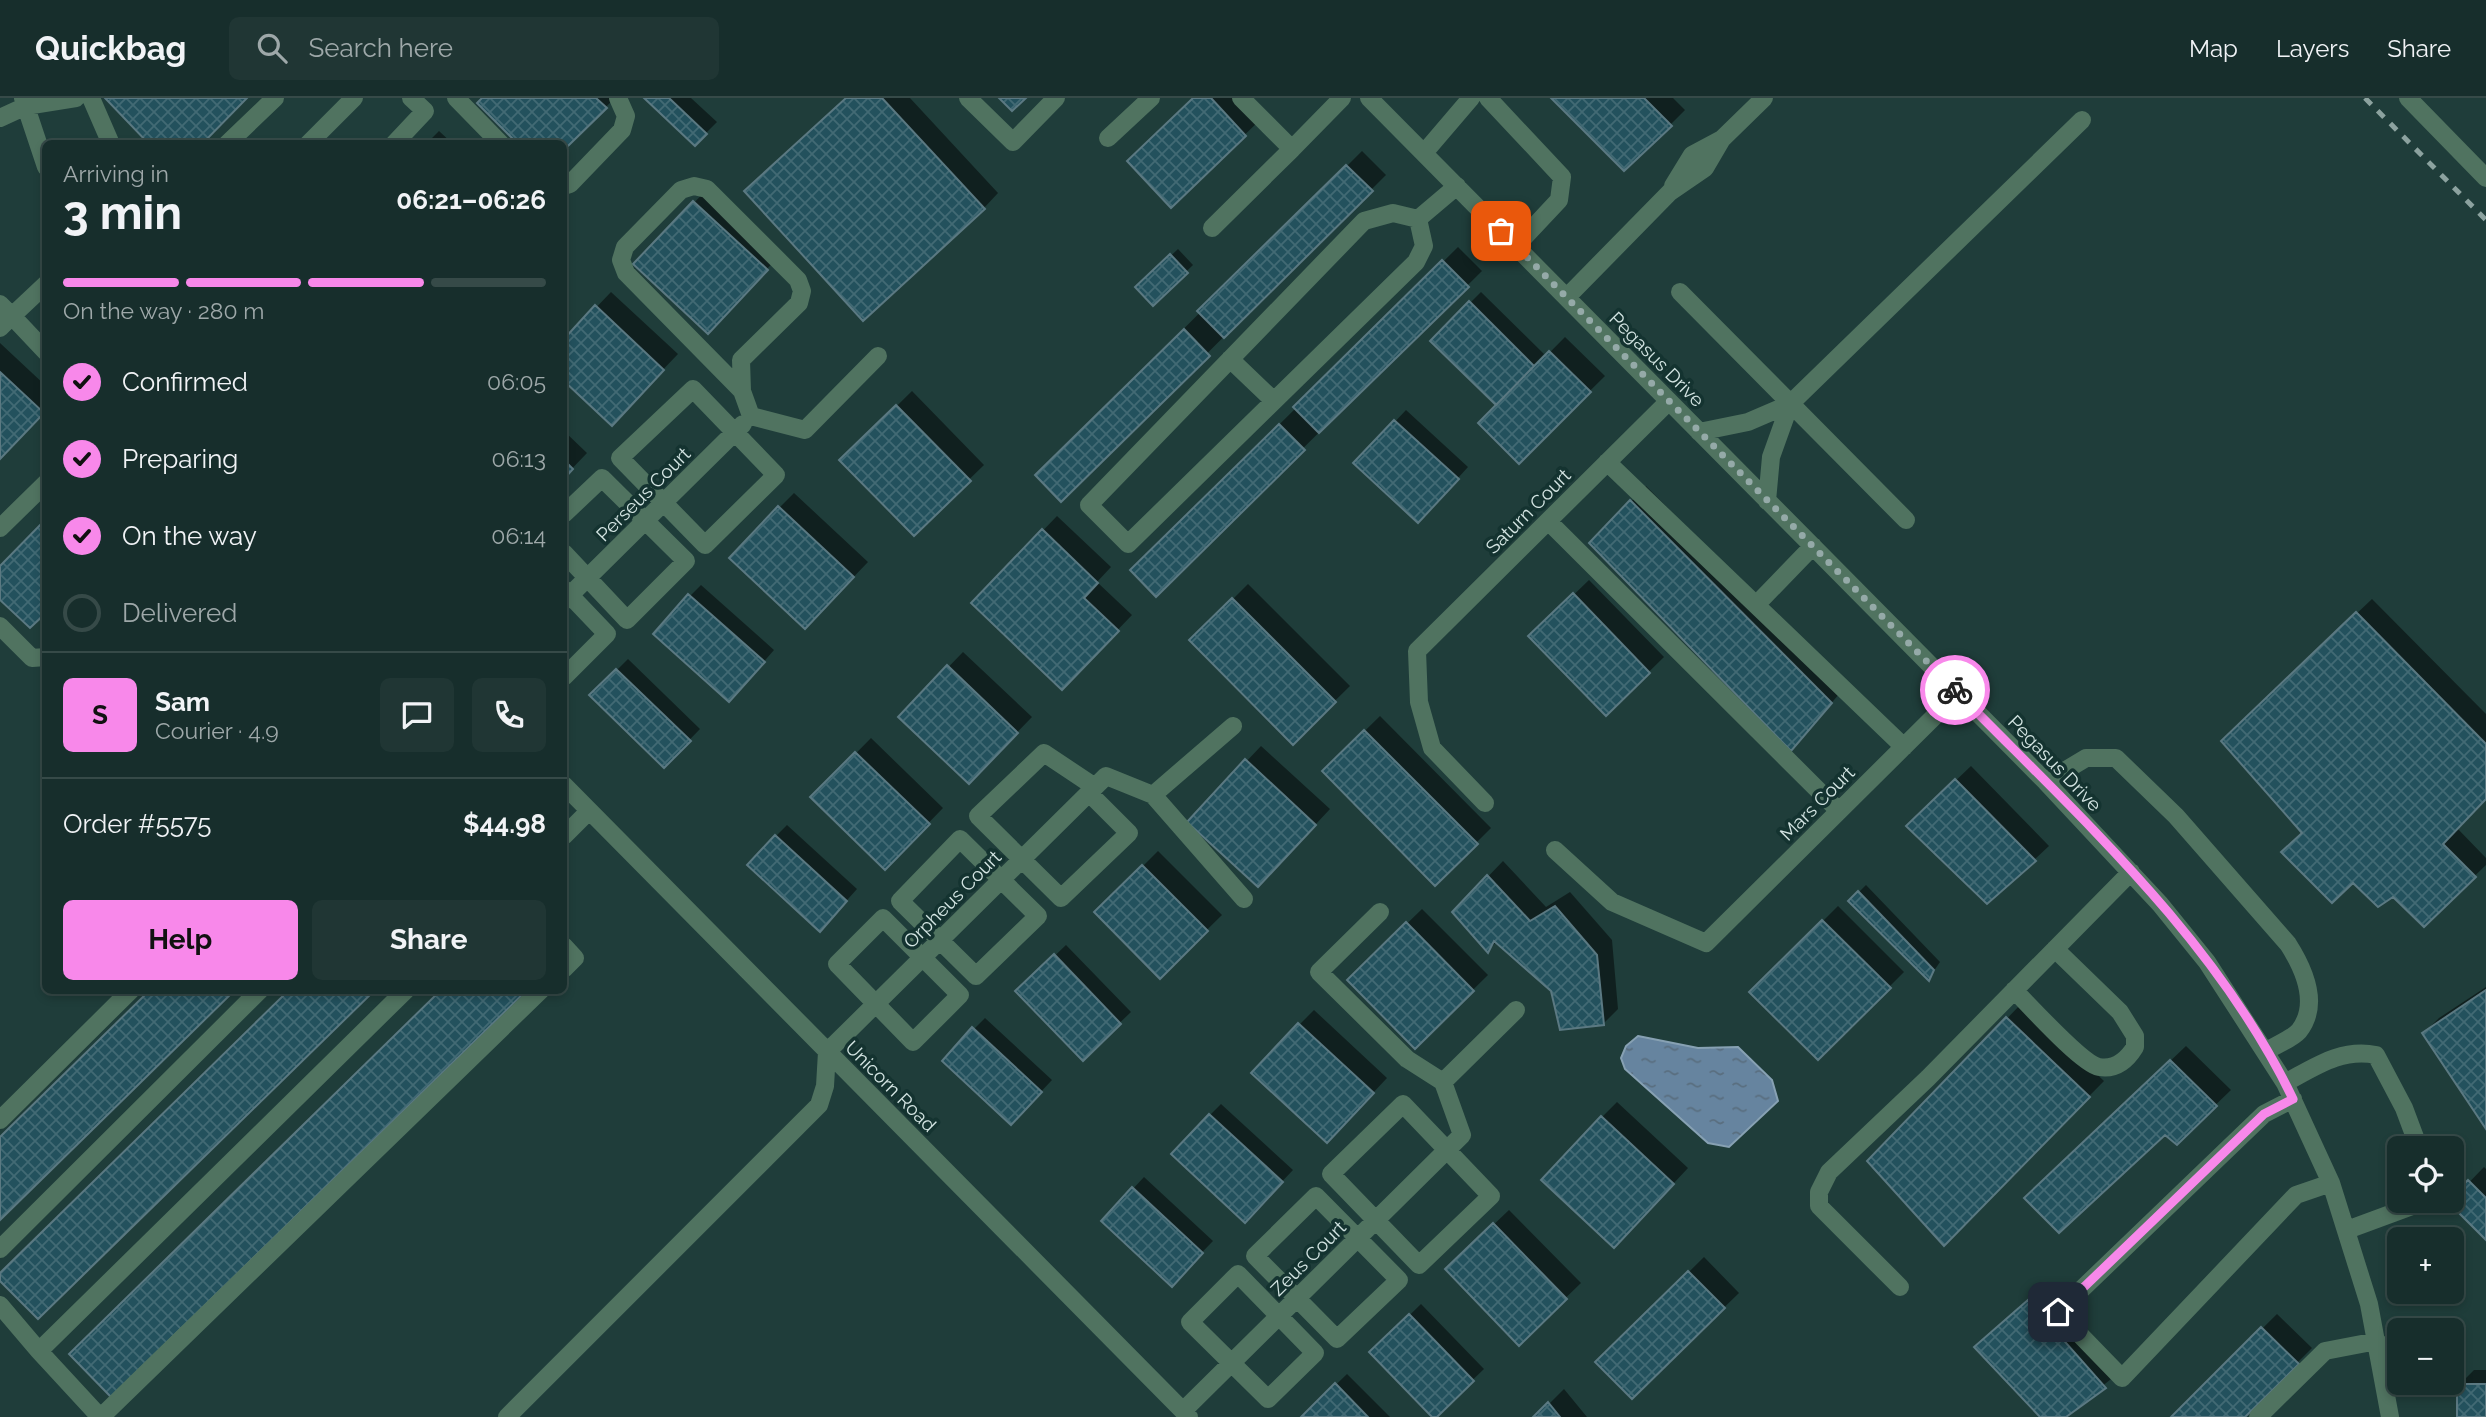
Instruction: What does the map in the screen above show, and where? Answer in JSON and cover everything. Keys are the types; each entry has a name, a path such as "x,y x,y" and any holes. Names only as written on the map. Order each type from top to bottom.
{"street":[{"path":"0,118 24,102 76,98"},
{"path":"91,98 109,140"},
{"path":"231,140 275,98"},
{"path":"313,140 354,98"},
{"path":"398,140 425,111 411,98"},
{"path":"456,98 497,140"},
{"path":"567,185 622,130 626,116 618,98"},
{"path":"968,98 1013,142 1056,98"},
{"path":"1108,138 1151,98"},
{"path":"1241,98 1292,149"},
{"path":"1212,228 1342,98"},
{"name":"Pegasus Drive","path":"1369,98 2046,782 2131,872 2207,962 2289,1091 2331,1183 2347,1230 2377,1341 2390,1417"},
{"path":"1424,153 1471,98"},
{"path":"1488,98 1562,177 1559,200 1516,246"},
{"path":"1567,297 1670,192 1705,168 1722,139 1764,98"},
{"path":"2408,98 2486,177"},
{"path":"24,102 42,155"},
{"path":"1699,432 1748,422 1790,404 2082,120"},
{"path":"743,391 626,273 621,260 625,247 681,190 694,186 707,189 799,280 802,291 799,303 741,360 743,391 751,416 805,430 878,356"},
{"path":"1419,219 1457,186"},
{"path":"1393,214 1419,219 1424,246 1416,262 1128,544 1089,505 1364,221 1393,214"},
{"path":"42,287 4,316 42,349"},
{"path":"1681,292 1906,520"},
{"path":"1230,359 1274,401"},
{"path":"694,389 736,431 776,475 705,545 620,458 694,389"},
{"name":"Saturn Court","path":"1485,803 1432,748 1419,702 1416,651 1669,401"},
{"path":"1767,500 1771,457 1790,404"},
{"name":"Perseus Court","path":"567,593 587,578 751,416"},
{"path":"1607,463 1904,747"},
{"path":"567,511 602,478 686,561 627,620 567,556"},
{"path":"0,528 42,487"},
{"path":"1548,521 1839,811"},
{"path":"1756,605 1813,546"},
{"path":"567,597 607,634 567,674"},
{"path":"0,626 32,658 42,657"},
{"name":"Mars Court","path":"1555,850 1612,902 1706,943 1958,694"},
{"path":"1153,796 1233,726"},
{"path":"1097,785 1129,833 1061,898 978,816 1044,753 1097,785 1153,796 1244,899"},
{"path":"2046,782 2086,758 2116,758 2176,816 2288,944 2302,965 2309,990 2308,1013 2298,1032 2266,1051"},
{"name":"Orpheus Court","path":"827,1052 1097,785"},
{"name":"Unicorn Road","path":"567,788 1186,1414"},
{"path":"567,833 589,811"},
{"path":"960,839 1001,881 1038,916 976,976 900,901 960,839"},
{"path":"1900,1287 1819,1206 1819,1192 1829,1172 2131,872"},
{"path":"1380,912 1319,972 1407,1059 1443,1082 1516,1010"},
{"path":"883,918 923,957 961,995 913,1042 837,964 883,918"},
{"path":"567,949 575,958 567,966"},
{"path":"2014,990 2088,1063 2109,1067 2128,1059 2135,1047 2129,1024 2055,949"},
{"path":"0,1120 127,994"},
{"path":"0,1250 256,994"},
{"path":"39,1351 402,994"},
{"path":"0,1305 100,1417 537,994"},
{"path":"507,1417 818,1105 825,1086 827,1052"},
{"path":"2331,1183 2296,1195 2122,1378 2058,1312 2289,1091 2340,1054 2359,1052 2376,1055 2404,1108 2414,1136"},
{"name":"Zeus Court","path":"1186,1414 1231,1363 1462,1135 1443,1082"},
{"path":"1403,1104 1448,1149 1491,1196 1419,1265 1331,1174 1403,1104"},
{"path":"1316,1196 1359,1237 1399,1280 1338,1339 1255,1256 1316,1196"},
{"path":"2347,1230 2393,1213"},
{"path":"1237,1274 1279,1316 1315,1353 1268,1399 1190,1322 1237,1274"},
{"path":"2258,1417 2325,1351 2377,1341"}],"water":[{"path":"1638,1036 1698,1048 1738,1047 1772,1080 1778,1101 1729,1147 1708,1143 1625,1069 1621,1058 1626,1046"}],"building":[{"path":"105,98 247,98 206,140 145,140"},
{"path":"482,98 596,98 607,108 567,147 567,140 514,140 477,103"},
{"path":"644,98 669,98 707,134 695,146"},
{"path":"846,98 882,98 985,209 863,321 744,191"},
{"path":"999,98 1026,98 1012,111"},
{"path":"1193,98 1211,98 1246,136 1171,208 1127,161"},
{"path":"1551,98 1644,98 1672,126 1624,171"},
{"path":"1346,165 1373,191 1224,338 1197,311"},
{"path":"693,201 768,270 708,334 633,264"},
{"path":"1170,254 1188,273 1153,306 1135,287"},
{"path":"1442,260 1469,287 1319,433 1293,407"},
{"path":"1469,301 1534,366 1496,405 1430,341"},
{"path":"595,305 664,370 612,426 567,384 567,336"},
{"path":"1184,329 1210,356 1061,502 1035,475"},
{"path":"1549,351 1591,392 1519,464 1478,423"},
{"path":"0,372 42,411 42,415 0,459"},
{"path":"896,405 971,481 914,536 839,460"},
{"path":"1394,420 1459,479 1418,523 1353,463"},
{"path":"1279,424 1305,450 1156,597 1130,570"},
{"path":"567,463 573,469 567,476"},
{"path":"1630,500 1832,703 1791,751 1589,543"},
{"path":"778,506 854,577 805,629 729,558"},
{"path":"42,523 42,617 30,628 0,600 0,566"},
{"path":"1042,529 1098,583 1084,598 1119,631 1062,690 971,603"},
{"path":"1573,593 1650,673 1606,716 1528,636"},
{"path":"688,594 765,662 729,702 653,634"},
{"path":"1232,598 1336,702 1293,745 1189,640"},
{"path":"2356,612 2486,744 2486,799 2443,844 2476,877 2424,927 2393,897 2378,907 2353,883 2332,903 2281,852 2302,833 2221,741"},
{"path":"947,665 1018,733 969,784 898,717"},
{"path":"616,669 691,741 664,768 589,695"},
{"path":"1364,730 1478,844 1435,886 1322,771"},
{"path":"855,752 930,824 885,870 810,797"},
{"path":"1245,759 1316,825 1258,887 1187,822"},
{"path":"1955,779 2036,861 1987,904 1906,826"},
{"path":"775,835 847,901 820,932 747,865"},
{"path":"1142,865 1208,931 1160,979 1094,912"},
{"path":"1487,875 1530,921 1555,906 1597,955 1604,1025 1560,1030 1551,991 1494,941 1488,953 1452,912"},
{"path":"1858,891 1934,970 1929,981 1848,901"},
{"path":"1822,920 1891,988 1818,1060 1749,992"},
{"path":"1406,922 1474,991 1415,1049 1347,980"},
{"path":"1054,954 1121,1024 1083,1061 1015,991"},
{"path":"2486,990 2486,1129 2422,1033"},
{"path":"146,994 231,994 0,1220 0,1137"},
{"path":"285,994 371,994 38,1319 0,1281 0,1273"},
{"path":"437,994 523,994 111,1397 69,1354"},
{"path":"2006,1017 2090,1097 1944,1246 1867,1161"},
{"path":"1298,1023 1374,1093 1327,1143 1251,1073"},
{"path":"972,1027 1042,1092 1011,1125 942,1061"},
{"path":"2170,1060 2217,1106 2177,1145 2165,1135 2059,1233 2024,1198"},
{"path":"1209,1114 1283,1182 1245,1223 1171,1154"},
{"path":"1601,1116 1674,1184 1614,1248 1541,1180"},
{"path":"2468,1180 2486,1198 2486,1240 2459,1213 2464,1213 2464,1184"},
{"path":"1132,1187 1203,1253 1172,1287 1101,1221"},
{"path":"1493,1223 1567,1299 1519,1346 1445,1269"},
{"path":"1688,1271 1725,1308 1632,1399 1595,1362"},
{"path":"2028,1300 2106,1388 2066,1417 2040,1417 1974,1347"},
{"path":"1409,1314 1474,1381 1437,1417 1432,1417 1369,1352"},
{"path":"2261,1327 2299,1364 2245,1417 2171,1417"},
{"path":"1335,1383 1368,1417 1301,1417"},
{"path":"2464,1384 2486,1384 2486,1417 2457,1417 2457,1395 2464,1395"},
{"path":"1548,1402 1560,1417 1533,1417"}],"railway":[{"path":"2365,98 2486,220"}],"way so far":[{"path":"1501,231 1955,690"}],"route":[{"path":"1955,690 2160,904 2228,991 2293,1099 2264,1114 2202,1177 2058,1312"}]}
